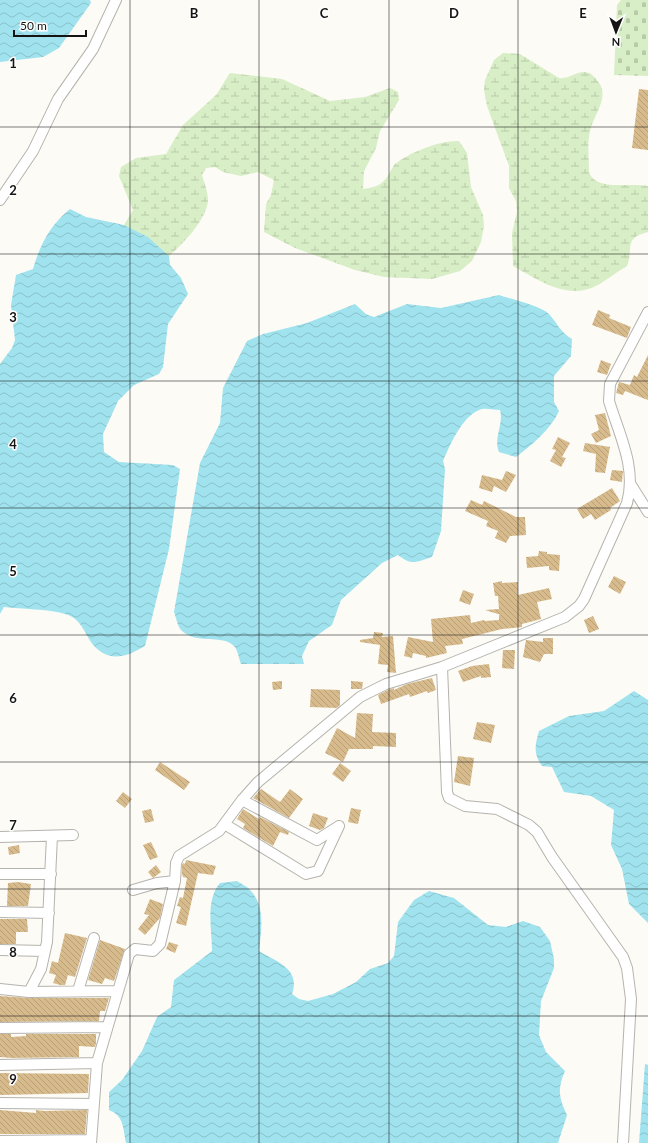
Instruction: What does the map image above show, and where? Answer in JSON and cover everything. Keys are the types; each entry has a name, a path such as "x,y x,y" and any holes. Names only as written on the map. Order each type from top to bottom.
{"street":[{"path":"0,200 33,151 58,99 93,49 116,0"},
{"path":"0,1141 91,1142 97,1063 128,954 132,951 153,951 160,944 175,881 176,863 180,856 186,851 211,838 226,824 242,800 258,782 360,697 386,684 442,667 565,617 579,606 584,599 627,503 631,485 627,456 609,401 608,392 610,384 648,312"},
{"path":"631,485 648,512"},
{"path":"442,667 447,792 449,798 465,806 497,809 529,825 537,832 552,857 612,940 627,968 631,999 623,1143"},
{"path":"226,824 306,874 318,871 338,826 317,840 242,800"},
{"path":"0,837 73,835"},
{"path":"29,992 41,969 45,951 51,874 52,836"},
{"path":"0,874 51,874"},
{"path":"133,890 157,883 175,881"},
{"path":"0,912 48,913"},
{"path":"78,991 94,938"},
{"path":"0,950 45,951"},
{"path":"0,989 29,992 118,991"},
{"path":"0,1028 106,1027"},
{"path":"0,1065 97,1063"},
{"path":"0,1103 93,1104"}],"green space":[{"path":"621,0 648,0 648,76 614,75 617,5"},
{"path":"503,53 520,54 559,78 566,78 581,72 592,75 600,85 602,98 589,136 589,172 593,178 606,184 648,186 648,232 640,234 632,241 627,266 596,286 585,290 563,290 542,282 513,266 512,233 517,212 516,201 509,188 509,166 487,106 484,90 485,80 494,60"},
{"path":"230,73 282,79 330,101 365,97 390,88 398,92 399,100 380,131 376,148 364,171 363,189 382,183 395,164 417,151 444,142 459,141 467,153 471,187 483,215 484,226 481,242 472,261 460,271 432,279 384,277 355,270 295,248 264,232 266,204 271,195 274,180 258,172 241,176 223,172 215,167 206,168 202,175 207,190 208,200 207,207 199,223 181,245 169,256 148,238 124,225 133,210 119,176 121,167 136,158 166,154 183,125 216,95"}],"water":[{"path":"0,0 90,0 91,3 59,48 43,57 0,62"},
{"path":"70,209 86,217 124,225 148,237 169,256 170,265 181,278 188,294 168,324 163,367 159,374 134,385 118,401 103,434 104,452 119,462 173,465 180,469 169,549 145,646 132,653 120,656 107,655 101,652 91,642 80,623 71,616 58,612 4,607 0,614 0,364 12,348 15,340 11,305 16,275 33,269 39,252 51,229"},
{"path":"499,295 532,305 545,311 559,328 572,339 571,356 554,376 554,402 559,411 556,418 535,442 516,457 499,452 497,447 501,421 500,410 482,409 475,412 463,423 453,439 443,461 445,469 441,531 432,557 411,562 398,555 382,563 341,600 332,625 309,641 302,656 304,664 241,664 234,646 229,642 194,637 187,635 181,630 174,612 200,463 220,423 223,388 247,341 263,334 307,323 355,304 366,314 374,317 407,304 441,308"},
{"path":"634,691 648,700 648,923 629,904 622,869 611,845 614,810 591,796 564,792 552,767 542,766 536,753 539,731 569,716 604,711"},
{"path":"237,881 249,889 255,896 258,903 261,919 259,951 286,967 293,978 294,985 292,994 299,999 308,1001 333,994 356,982 370,969 388,963 394,956 398,922 414,900 429,891 454,898 488,925 506,927 523,921 540,927 550,941 554,959 554,968 541,1001 539,1035 546,1052 565,1071 562,1077 560,1093 567,1115 558,1143 126,1143 120,1119 109,1110 109,1092 122,1080 142,1051 157,1017 171,1007 174,980 212,951 210,916 212,898 220,883"},
{"path":"645,1064 648,1065 648,1143 639,1143"}],"building":[{"path":"639,89 648,90 648,150 632,148"},
{"path":"598,310 610,315 609,318 631,327 627,338 592,325"},
{"path":"648,355 648,400 625,391 623,395 616,393 619,382 630,385 634,375 637,377"},
{"path":"601,360 611,364 607,375 597,372"},
{"path":"605,413 611,436 596,443 591,434 599,430 595,415"},
{"path":"558,437 570,443 562,457 566,458 561,467 550,461 556,450 552,449"},
{"path":"585,443 610,447 605,473 595,472 596,454 583,451"},
{"path":"612,470 623,471 622,482 610,480"},
{"path":"506,471 516,475 506,492 494,486 492,492 479,488 482,475 502,480"},
{"path":"612,488 620,501 610,508 611,510 595,520 591,514 583,519 577,509"},
{"path":"471,500 482,505 484,501 516,517 525,517 526,535 510,536 506,543 495,538 498,531 486,526 488,521 465,511"},
{"path":"539,551 547,552 547,554 560,555 559,571 549,570 549,566 527,568 526,557 538,556"},
{"path":"614,576 626,582 620,594 608,587"},
{"path":"502,581 502,583 518,582 518,595 549,588 552,599 537,602 541,619 522,624 522,627 502,629 462,639 463,644 445,646 447,653 426,658 426,656 413,653 412,658 404,656 408,637 433,642 431,619 470,615 471,623 484,620 499,620 499,615 501,615 485,610 499,609 498,596 495,596 493,583"},
{"path":"463,590 474,594 470,605 459,601"},
{"path":"593,616 599,629 589,633 584,620"},
{"path":"374,632 383,633 382,637 393,636 396,673 387,672 388,665 378,664 380,645 360,642 360,640 373,638"},
{"path":"543,638 553,638 553,654 544,654 540,662 523,657 526,640 543,642"},
{"path":"503,650 515,650 514,669 502,668"},
{"path":"489,664 491,677 481,678 481,676 463,682 458,671 472,666"},
{"path":"432,678 436,690 428,693 427,691 410,697 409,694 381,704 378,695 394,688 394,690 407,684"},
{"path":"282,681 282,689 273,690 272,682"},
{"path":"351,681 363,682 362,689 351,689"},
{"path":"311,689 340,690 340,705 337,708 310,707"},
{"path":"357,713 373,714 372,732 396,733 396,747 373,746 373,749 349,749 343,762 325,753 337,728 355,738"},
{"path":"477,722 495,725 491,743 473,739"},
{"path":"458,756 474,758 470,786 454,782"},
{"path":"160,762 190,782 184,790 155,770"},
{"path":"340,763 351,771 343,782 332,774"},
{"path":"261,789 280,802 290,789 303,799 289,818 253,798"},
{"path":"123,792 132,799 125,808 116,801"},
{"path":"351,808 361,810 358,824 348,822"},
{"path":"151,809 154,821 145,823 142,811"},
{"path":"243,809 259,819 260,817 289,832 288,835 280,832 273,846 243,828 245,824 237,819"},
{"path":"313,813 328,818 324,828 320,830 309,826"},
{"path":"151,842 158,857 150,860 143,845"},
{"path":"19,845 20,853 9,855 8,847"},
{"path":"186,860 216,866 213,875 198,873 186,926 176,923 181,907 177,906 180,897 183,898 187,878 183,877 182,874 182,865 183,863 185,864"},
{"path":"156,865 161,872 153,878 148,872"},
{"path":"18,882 31,884 28,906 7,906 8,883"},
{"path":"150,899 163,904 160,918 145,935 138,929 149,915 144,914"},
{"path":"0,919 27,919 28,932 16,932 16,944 0,944"},
{"path":"65,933 87,938 75,977 68,975 65,985 60,985 53,983 56,975 49,973 52,961 58,963"},
{"path":"100,940 125,949 114,981 105,978 102,984 88,980"},
{"path":"169,942 178,945 175,953 166,949"},
{"path":"0,996 29,998 109,998 105,1011 100,1011 99,1021 0,1022"},
{"path":"0,1034 11,1034 11,1037 26,1036 26,1034 96,1034 96,1043 95,1047 79,1046 79,1057 0,1057"},
{"path":"0,1073 89,1074 88,1093 0,1095"},
{"path":"0,1110 36,1113 36,1110 87,1110 85,1134 0,1134"}]}
